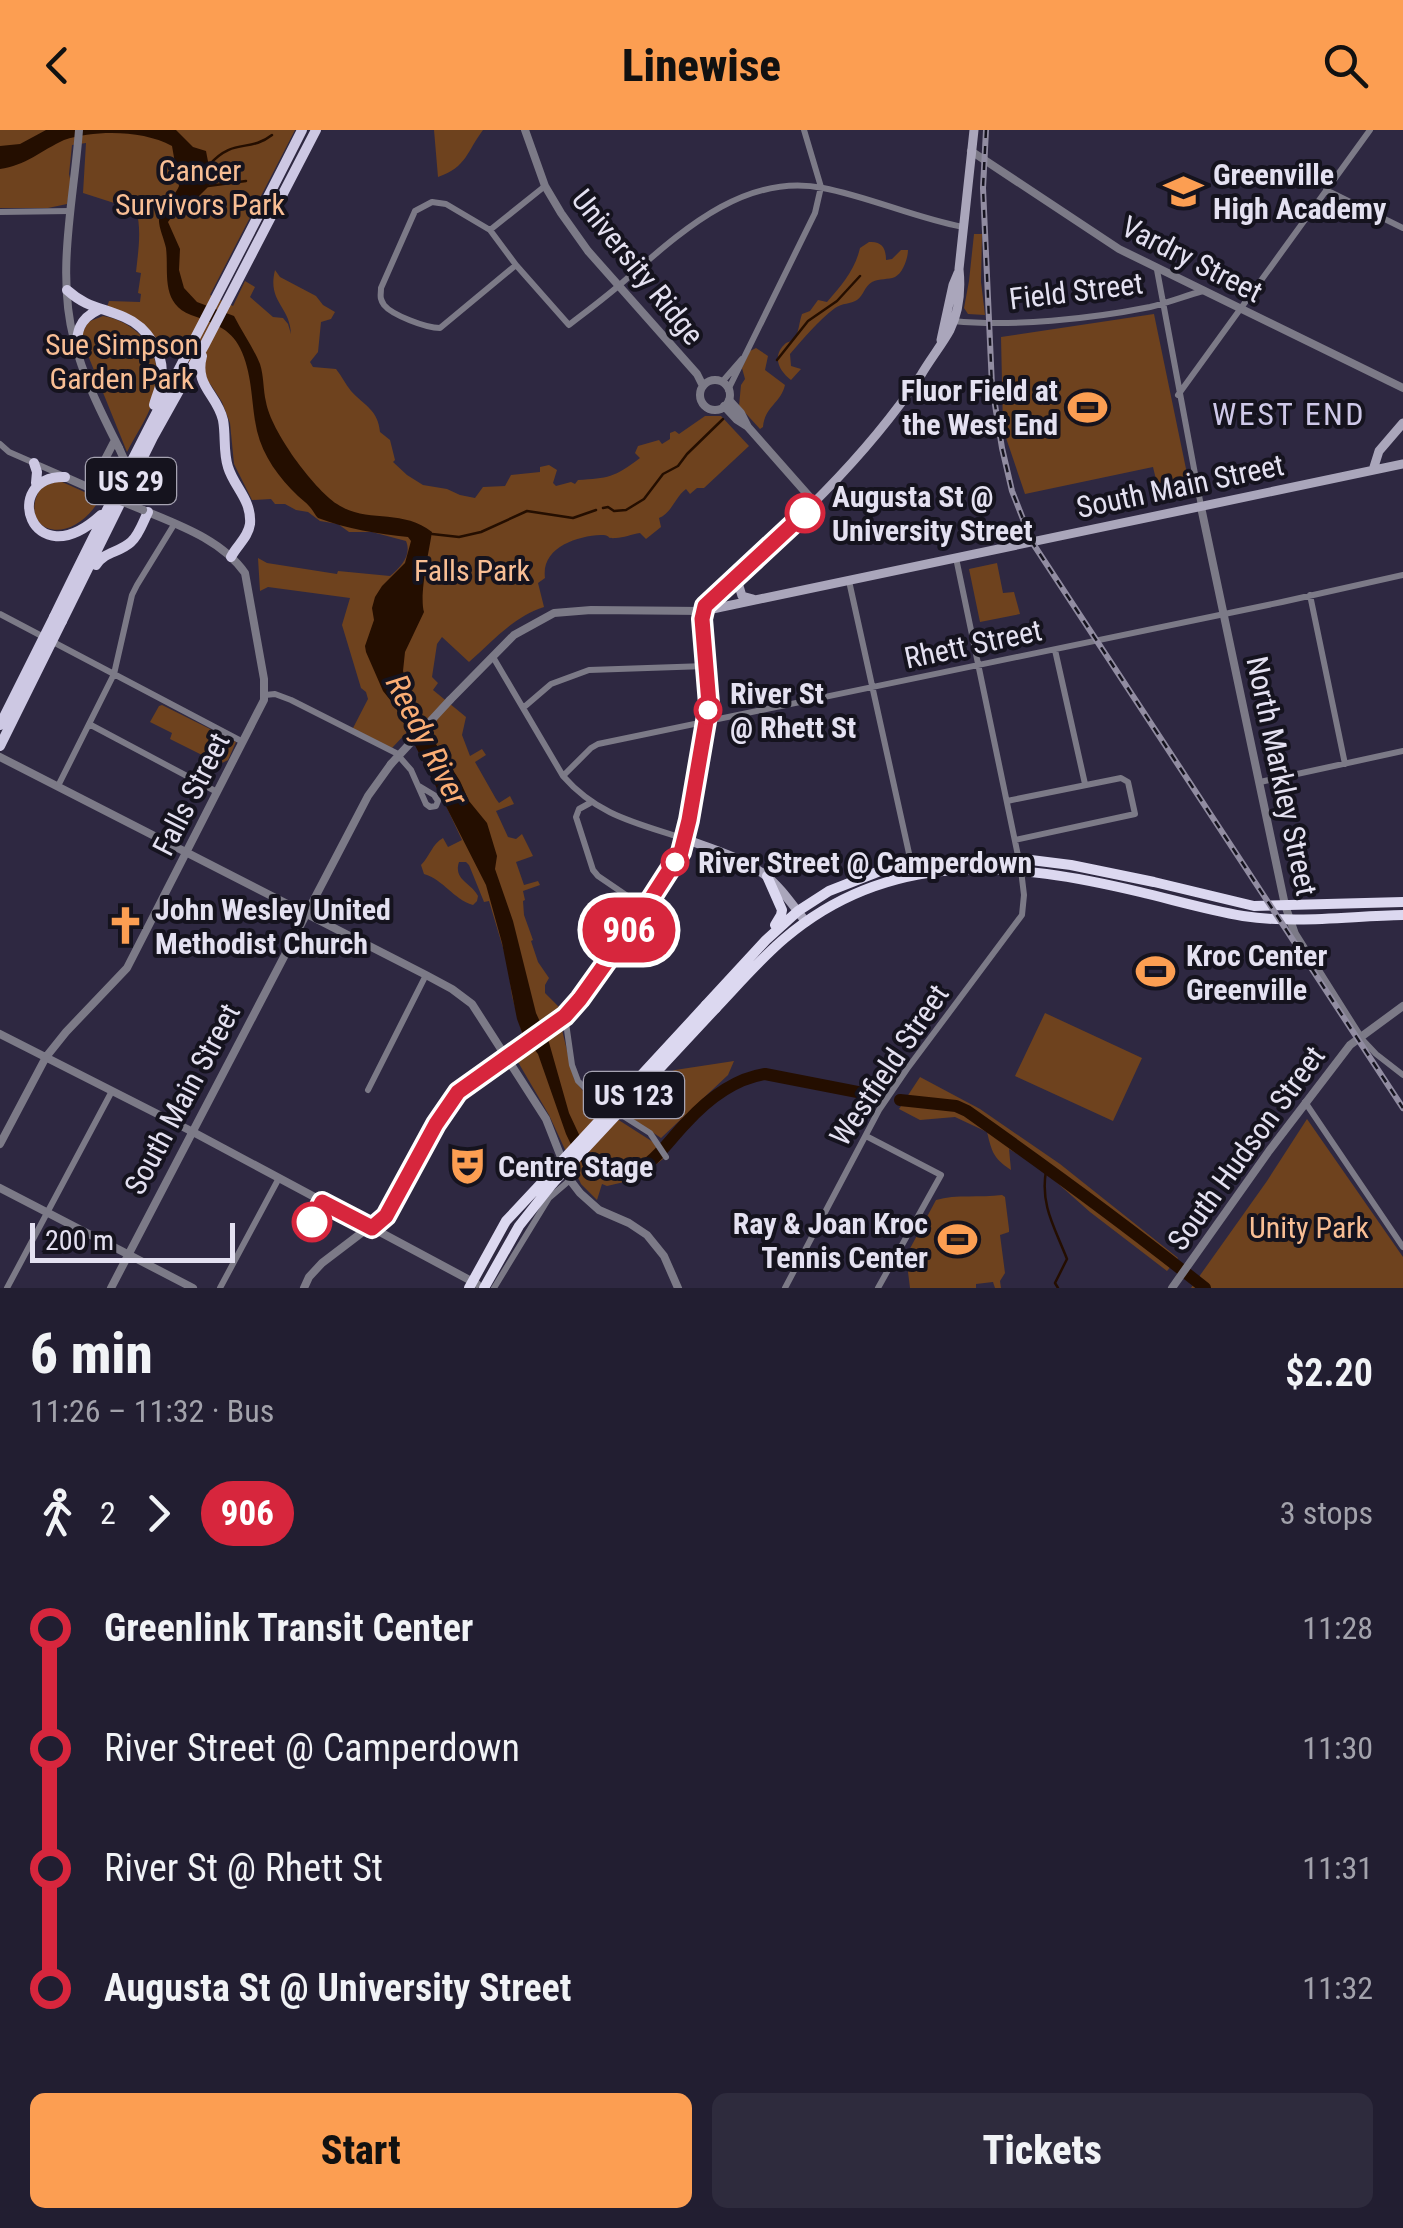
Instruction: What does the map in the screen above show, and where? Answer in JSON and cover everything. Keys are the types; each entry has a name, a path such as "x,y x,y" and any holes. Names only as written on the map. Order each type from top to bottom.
{"highway":[{"name":"US 123","path":"1020,864 1245,916 1290,919 1403,915"},
{"name":"US 123","path":"479,1287 551,1178 711,1006 766,940 798,911 829,891 880,871 1020,864 1071,865 1254,906 1403,902"},
{"name":"US 123","path":"711,1006 806,922 913,869"},
{"path":"766,940 782,912 767,876"}],"main road":[{"name":"US 29","path":"0,725 58,619 76,595 206,336 302,130"},
{"name":"US 29","path":"225,295 316,130"},
{"path":"806,922 767,876 736,858 685,839 709,704 703,611 710,599 850,466 886,424 950,330 960,286 974,130"},
{"path":"940,343 959,269"},
{"path":"67,290 80,302 134,322 153,342 162,366 161,384 144,434"},
{"path":"77,352 78,328 98,310"},
{"name":"US 29","path":"0,746 105,511 144,434 206,336"},
{"path":"206,336 201,379 222,416 227,465 250,514 247,536 231,557"},
{"path":"1373,470 1379,451 1403,423"},
{"path":"34,463 36,483 28,497 28,513 44,534 69,536 105,511"},
{"name":"South Main Street","path":"703,611 1403,464"},
{"path":"36,483 52,476 65,477"},
{"path":"76,595 102,555 134,540 146,511"},
{"path":"736,576 742,596 757,600"}],"street":[{"path":"79,130 67,290 71,328 77,352 146,511"},
{"name":"University Ridge","path":"524,130 545,186 561,213 588,250 697,374 703,386 700,396 714,410 723,392 697,374"},
{"path":"723,392 815,213 821,187 804,130"},
{"path":"1178,395 1370,130"},
{"name":"Vardry Street","path":"971,151 1089,231 1157,270 1403,388"},
{"path":"490,230 545,186"},
{"path":"516,264 440,328 426,327 387,308 380,296 415,212 423,205 439,202 490,230 569,325 654,254 730,200 769,187 821,187 963,227"},
{"path":"1326,190 1403,228"},
{"path":"0,212 72,211"},
{"path":"1157,270 1201,507"},
{"name":"Field Street","path":"953,320 1022,322 1078,317 1152,307 1202,291"},
{"path":"703,386 723,392 737,420 748,427 815,503"},
{"path":"0,444 9,452 174,523 231,557 245,573 265,694 291,700 396,753 420,786"},
{"path":"93,489 117,444"},
{"name":"North Markley Street","path":"1201,507 1284,905 1295,934 1360,1037"},
{"path":"58,786 114,674 132,595 174,523"},
{"name":"Westfield Street","path":"786,1288 895,1085 1022,914 1020,864 956,558"},
{"name":"Rhett Street","path":"563,776 598,744 1403,575"},
{"path":"849,581 913,869"},
{"path":"1310,595 1345,764"},
{"name":"South Main Street","path":"111,1288 368,796 391,764 514,635 554,613 703,611"},
{"path":"0,614 243,742"},
{"path":"1054,650 1085,784"},
{"path":"304,1288 322,1263 386,1216 458,1092 565,1016 580,999 645,908 685,839 616,816 590,802 563,776 493,657"},
{"path":"524,708 551,684 589,670 707,666"},
{"name":"Falls Street","path":"0,1144 46,1058 127,968 265,694"},
{"path":"89,724 218,792"},
{"path":"1260,782 1403,752"},
{"path":"0,756 426,974 472,1004 546,1120 570,1180 590,1203 655,1243 678,1288"},
{"path":"1007,802 1120,778 1129,786 1135,814 1015,840"},
{"path":"590,802 579,809 576,818 595,873 645,908"},
{"path":"368,1090 426,974"},
{"name":"South Hudson Street","path":"1172,1288 1350,1044 1403,1006"},
{"path":"565,1016 578,1081 595,1098 655,1138 666,1157"},
{"path":"0,1034 193,1132 479,1287"},
{"path":"1360,1037 1403,1075"},
{"path":"7,1288 112,1091"},
{"path":"1305,1102 1403,1247"},
{"path":"866,1136 940,1175 878,1288"},
{"path":"220,1288 280,1178"},
{"path":"494,1288 550,1198 570,1180"},
{"path":"0,1188 193,1288"}],"green space":[{"path":"0,130 295,130 210,295 233,306 245,281 255,287 250,297 273,317 283,318 291,334 287,317 274,290 275,270 335,312 331,319 321,322 318,352 310,362 313,367 336,369 351,391 374,413 380,432 390,440 393,462 423,485 475,498 483,487 505,486 511,475 540,472 540,467 549,465 557,470 553,483 556,486 604,477 640,458 635,453 638,446 659,440 662,444 670,439 670,433 679,434 705,416 721,416 749,446 704,488 690,494 686,489 682,492 659,518 661,527 646,539 640,533 616,538 591,536 554,551 545,568 545,578 538,583 544,607 513,623 469,662 442,637 437,644 432,677 438,683 433,690 466,717 462,735 470,756 482,749 486,755 475,762 496,799 499,803 510,796 514,804 496,811 508,837 516,839 522,834 533,856 516,862 524,885 538,881 540,885 523,891 524,915 538,962 549,978 545,993 559,1007 522,1033 489,901 484,902 469,865 459,862 458,868 478,896 473,905 424,874 421,865 439,841 443,838 448,847 462,840 409,730 392,748 352,730 368,699 342,625 350,598 268,587 260,591 258,558 267,563 337,574 338,571 390,576 406,556 406,541 372,532 349,532 338,524 320,521 308,512 275,504 271,499 252,500 234,464 230,423 211,385 169,341 162,348 139,322 107,307 109,301 140,302 136,210 83,193 86,143 72,145 67,204 0,208"},
{"path":"434,130 483,130 461,163 438,177"},
{"path":"974,234 982,234 985,315 968,314 964,308"},
{"path":"869,242 882,246 886,260 908,250 903,269 895,277 872,282 857,300 835,308 817,324 790,354 791,366 801,369 791,380 778,363 781,348 796,337 802,314 810,311 818,300 827,302 837,290 851,271 860,248"},
{"name":"Fluor Field at the West End","path":"1154,314 1191,493 1161,500 1153,467 1025,494 1003,429 1001,337"},
{"name":"Sue Simpson Garden Park","path":"103,316 118,320 141,336 155,359 157,386 127,452 83,343 82,334 88,322"},
{"path":"756,348 768,356 765,370 785,385 760,429 739,406 745,379 742,368 750,351"},
{"path":"60,481 100,499 87,515 61,530 40,523 35,514 35,501 42,486"},
{"path":"997,563 1003,593 1014,592 1020,614 980,622 969,569"},
{"path":"162,705 236,742 228,760 220,764 170,739 172,733 150,722"},
{"path":"1045,1013 1142,1058 1113,1121 1015,1076"},
{"path":"562,1030 574,1079 592,1103 653,1142 663,1159 637,1179 602,1184 597,1200 581,1184 549,1115 518,1062"},
{"path":"734,1061 728,1075 661,1138 625,1114 664,1074"},
{"path":"920,1077 980,1109 1060,1164 1178,1258 1167,1271 1037,1165 1009,1149 1011,1170 994,1154 987,1132 955,1117 920,1120 899,1109"},
{"name":"Unity Park","path":"1307,1119 1403,1257 1403,1288 1191,1288 1267,1181"},
{"name":"Ray & Joan Kroc Tennis Center","path":"1002,1195 1009,1232 1000,1235 1005,1273 1001,1288 995,1288 993,1282 976,1284 976,1288 910,1288 906,1256 936,1200"}],"water":[{"path":"46,130 176,130 193,147 206,151 209,186 199,196 185,199 168,222 180,249 179,270 184,288 197,302 234,316 260,364 266,402 276,428 294,458 327,496 348,510 409,520 432,532 424,612 405,652 403,671 423,724 469,801 487,823 497,856 495,869 569,1113 593,1157 632,1174 626,1179 599,1177 577,1157 538,1054 523,1035 517,1019 486,885 366,652 375,597 405,563 411,541 408,537 318,518 284,482 263,449 247,368 236,341 219,327 174,303 159,221 162,209 179,186 172,146 133,134 90,134 64,140 25,161 0,169 0,146 20,144"}],"waterway":[{"path":"209,165 226,151 272,135"},
{"path":"208,186 246,181"},
{"path":"777,360 808,321 837,301 860,276"},
{"path":"603,508 626,510 644,499 663,474 678,466 723,419"},
{"path":"432,534 459,537 481,532 527,511 573,518 596,510"},
{"name":"Reedy River","path":"620,1174 649,1163 712,1099 753,1077 765,1074 878,1096"},
{"name":"Reedy River","path":"900,1100 956,1106 967,1111 1205,1288"},
{"path":"1046,1171 1047,1206 1067,1259 1055,1283 1058,1288"}],"railway":[{"path":"986,130 983,188 992,386 1012,491 1032,542 1403,1108"}],"bus line":[{"name":"906","path":"312,1222 322,1202 372,1228 386,1216 458,1092 565,1016 645,908 681,852 689,820 709,704 702,619 705,606 805,513"}],"place":[{"name":"Greenville High Academy","path":"1183,191"},
{"name":"Fluor Field at the West End","path":"1088,407"},
{"name":"Augusta St @ University Street","path":"805,513"},
{"name":"River St @ Rhett St","path":"708,710"},
{"name":"River Street @ Camperdown","path":"675,862"},
{"name":"John Wesley United Methodist Church","path":"125,926"},
{"name":"Kroc Center Greenville","path":"1156,972"},
{"name":"Centre Stage","path":"468,1166"},
{"name":"Ray & Joan Kroc Tennis Center","path":"958,1240"}],"district":[{"name":"WEST END","path":"1289,414"}],"park label":[{"name":"Cancer Survivors Park","path":"200,187"},
{"name":"Falls Park","path":"472,570"}]}
